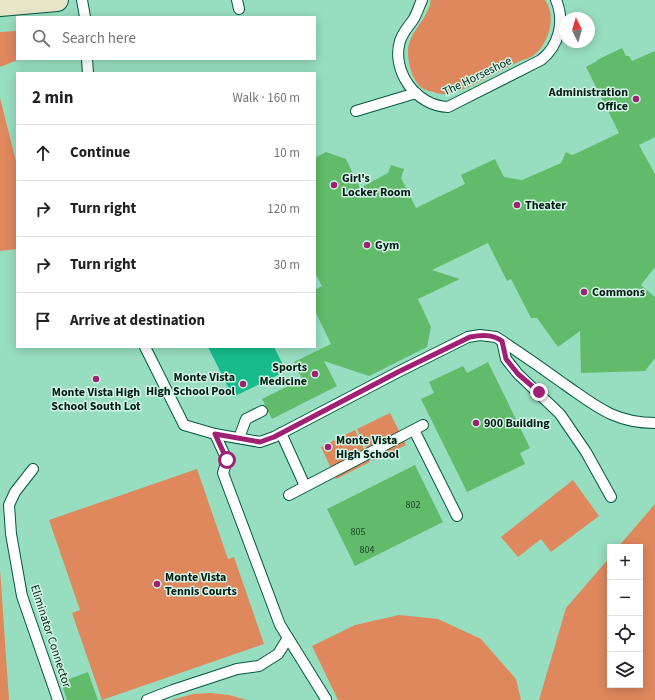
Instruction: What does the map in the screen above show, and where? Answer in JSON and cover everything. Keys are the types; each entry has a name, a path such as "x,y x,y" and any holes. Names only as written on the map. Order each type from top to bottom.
{"street":[{"path":"0,5 57,0"}],"lane":[{"path":"82,0 85,16"},
{"name":"The Horseshoe","path":"422,0 413,20 402,36 399,49 400,69 405,80 416,93 426,101 439,107 448,107 541,60 547,55 558,36 560,17 556,0"},
{"path":"87,60 88,72"},
{"path":"356,111 416,93"},
{"path":"146,348 184,425 215,434 260,442 281,433 468,337 480,335 496,337 597,407 615,417 634,422 655,423"},
{"path":"502,341 506,359 518,374 560,414 586,452 611,497"},
{"path":"239,438 246,419 262,411"},
{"path":"289,495 419,428 457,516"},
{"path":"281,433 305,486"},
{"path":"215,434 227,460 223,473 280,625 326,699"},
{"name":"Eliminator Connector","path":"33,469 15,492 8,505 11,534 22,596 58,700"},
{"path":"147,700 237,669 259,666 278,654 288,638"}],"shaded area":[{"path":"431,0 545,0 549,6 551,21 550,29 544,44 529,58 463,89 451,93 436,93 424,89 419,85 411,72 408,57 411,38 426,14"},
{"path":"16,31 16,60 18,60 0,67 0,32"},
{"path":"0,98 16,161 16,249 0,251"},
{"name":"Monte Vista High School Pool","path":"208,348 274,348 286,371 233,397"},
{"path":"390,413 406,445 373,461 357,429"},
{"path":"355,430 370,462 336,479 321,447"},
{"name":"Monte Vista Tennis Courts","path":"197,469 228,559 234,557 264,644 102,700 72,613 80,610 49,520"},
{"path":"573,480 599,516 551,552 541,539 518,557 501,537"},
{"path":"655,504 655,700 539,700 566,608 607,560 607,688 643,688 643,544 621,544"},
{"path":"0,569 8,686 9,700 0,700"},
{"path":"399,615 438,619 481,639 516,679 521,700 338,700 312,646 355,625"},
{"path":"211,693 229,695 247,700 172,700 193,694"}],"building":[{"path":"622,48 626,56 629,56 632,61 655,51 655,137 639,145 655,174 655,267 641,285 655,297 655,358 645,371 581,373 580,331 558,347 537,318 531,318 511,279 507,281 488,243 432,270 460,279 418,299 431,327 427,347 369,376 324,361 337,386 272,419 262,399 302,379 294,362 331,344 316,313 316,289 322,286 316,275 316,157 326,152 346,159 360,188 388,173 391,165 404,169 401,178 416,208 465,184 461,175 495,159 504,177 522,180 561,163 566,152 572,155 619,133 586,67"},
{"name":"900 Building","path":"488,362 530,448 520,453 525,464 467,492 421,399 434,393 429,382 463,366 467,373"},
{"path":"415,465 443,522 355,566 327,509"},
{"path":"88,672 98,700 67,700 61,682"}],"place":[{"name":"Administration Office","path":"636,99"},
{"name":"Girl's Locker Room","path":"334,185"},
{"name":"Theater","path":"517,205"},
{"name":"Gym","path":"367,245"},
{"name":"Commons","path":"584,292"},
{"name":"Sports Medicine","path":"315,374"},
{"name":"Monte Vista High School South Lot","path":"96,379"},
{"name":"Monte Vista High School Pool","path":"243,384"},
{"name":"900 Building","path":"476,423"},
{"name":"Monte Vista High School","path":"328,447"},
{"name":"Monte Vista Tennis Courts","path":"157,584"}],"route":[{"path":"227,460 215,434 260,442 274,437 468,337 480,335 496,337 502,341 506,359 518,374 539,392"}]}
